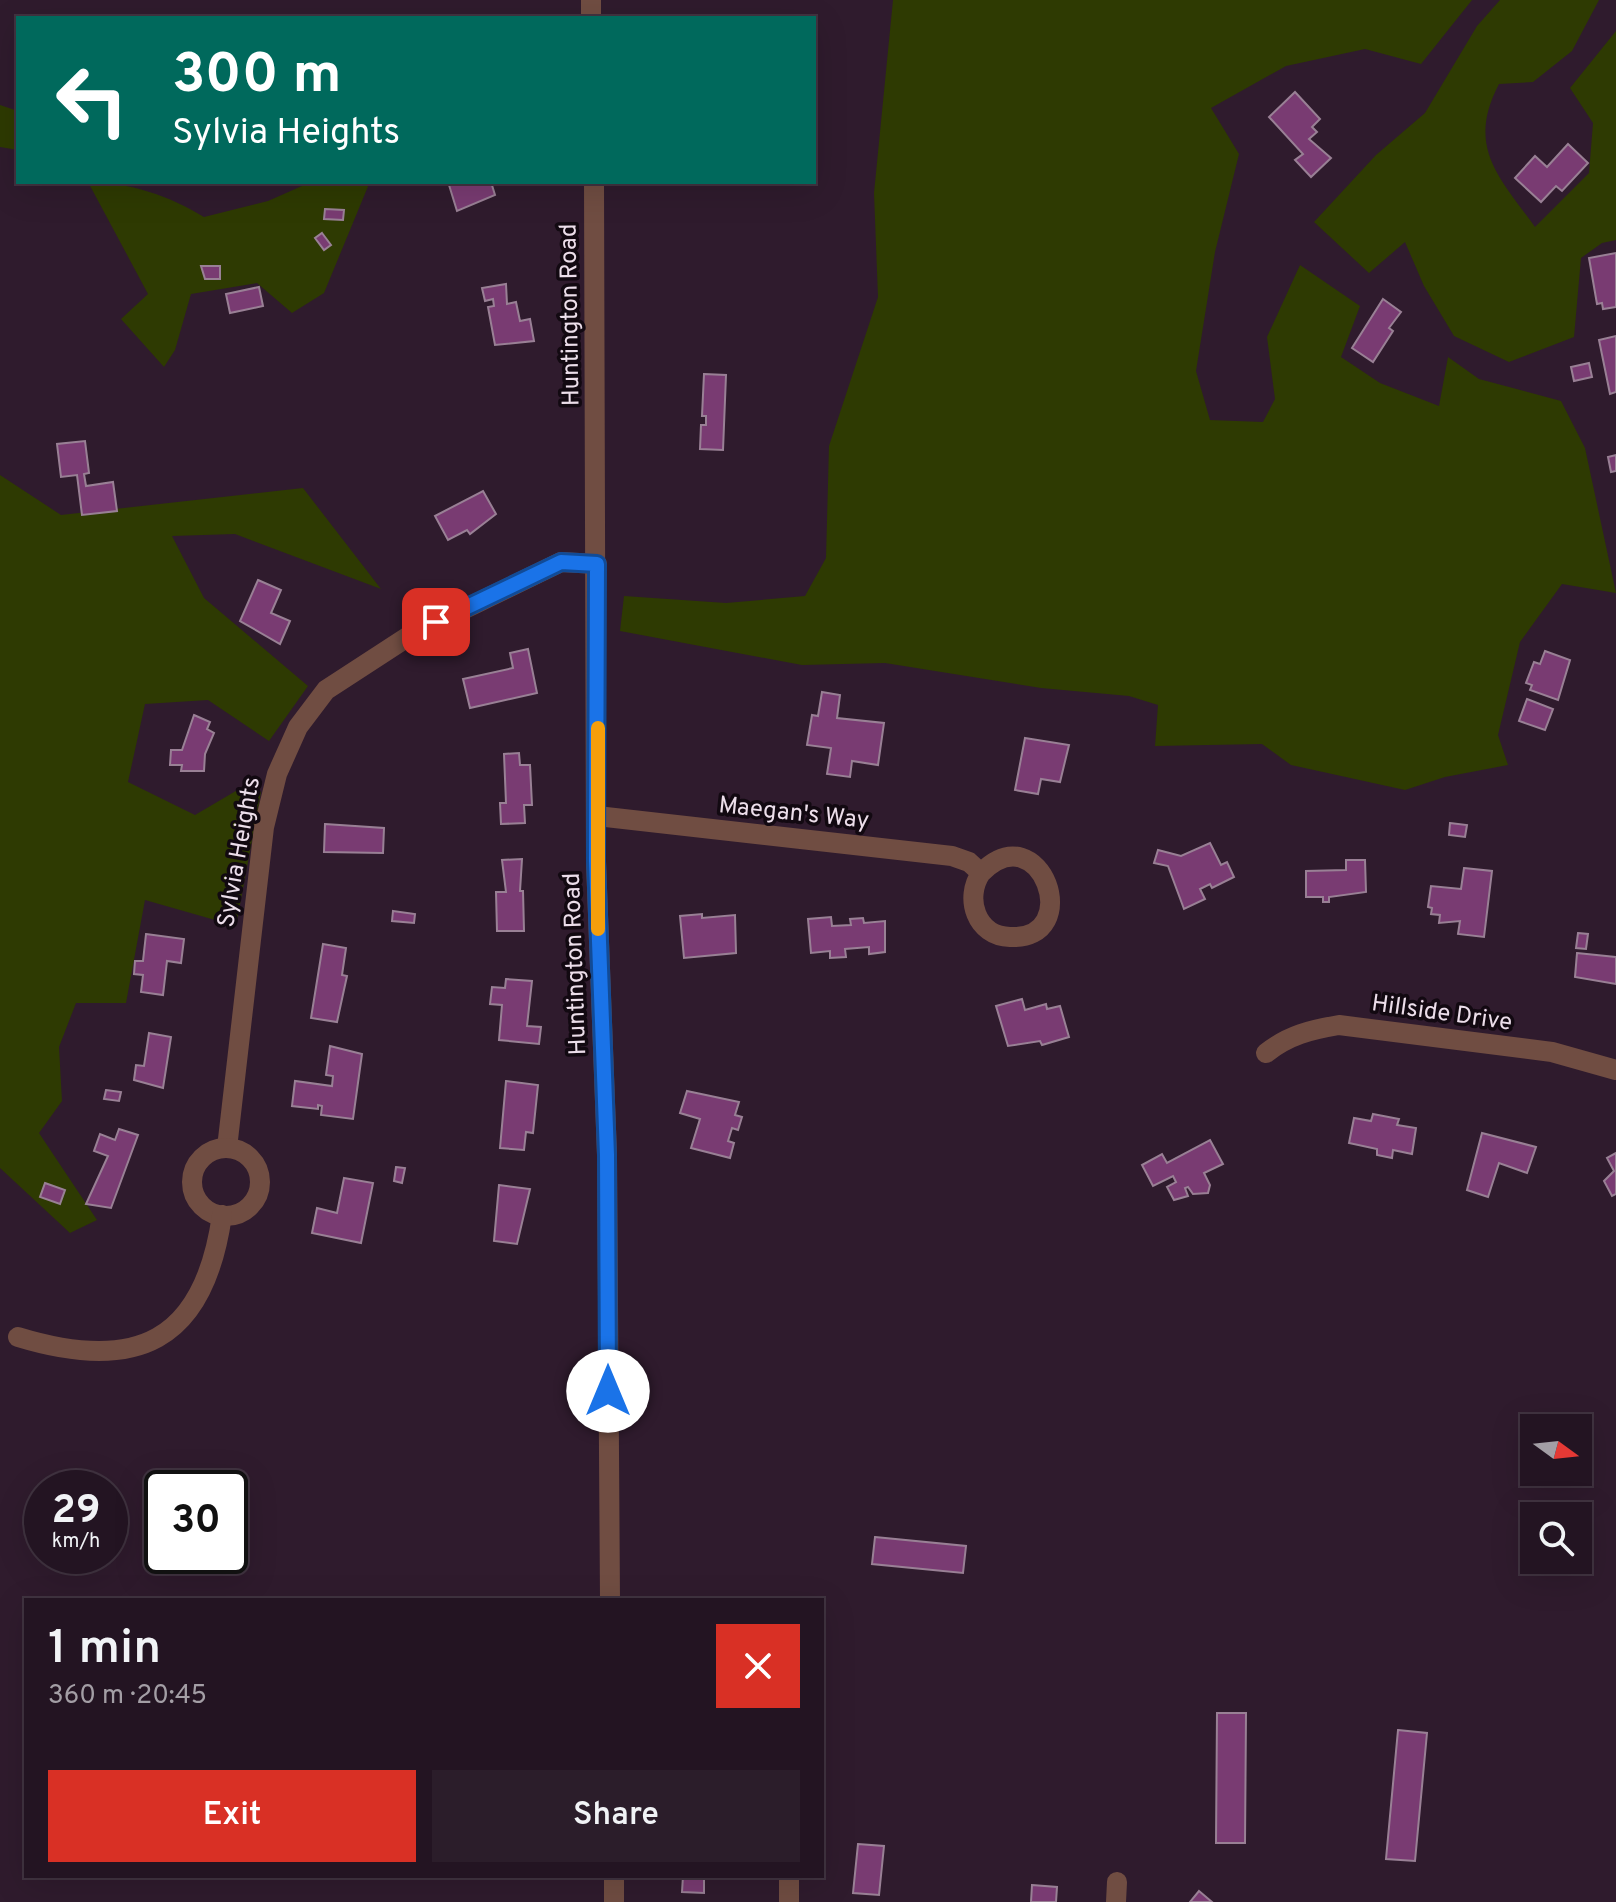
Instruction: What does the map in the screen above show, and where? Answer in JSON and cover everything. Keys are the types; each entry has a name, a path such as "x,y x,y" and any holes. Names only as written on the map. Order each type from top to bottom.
{"street":[{"name":"Huntington Road","path":"594,184 597,816 607,1155 610,1598"},
{"name":"Sylvia Heights","path":"227,1148 264,827 277,774 298,727 326,690 409,636 561,562 597,564"},
{"name":"Maegan's Way","path":"597,816 952,856 969,862 981,873"},
{"name":"Hillside Drive","path":"1266,1053 1283,1039 1339,1025 1552,1052 1616,1070"},
{"path":"227,1148 239,1150 253,1162 259,1184 250,1206 234,1214 222,1215 209,1211 199,1202 192,1182 194,1169 202,1157 214,1150 227,1148"},
{"path":"18,1337 63,1349 94,1352 130,1348 166,1332 194,1305 206,1285 222,1215"},
{"path":"614,1878 614,1902"},
{"path":"789,1878 789,1902"}],"green space":[{"path":"893,0 1472,0 1421,64 1365,49 1286,66 1211,108 1239,154 1215,252 1196,371 1210,420 1263,422 1275,399 1267,337 1300,265 1360,306 1341,357 1380,383 1439,406 1448,357 1479,379 1561,401 1585,448 1616,593 1562,584 1520,642 1498,735 1508,765 1445,777 1405,790 1291,765 1262,744 1155,746 1158,705 1129,696 1041,688 885,663 802,665 620,631 624,596 726,603 805,596 826,558 829,446 878,297 874,193"},
{"path":"1500,0 1599,0 1572,51 1533,82 1499,84 1490,106 1486,144 1491,160 1535,227 1589,173 1593,123 1570,88 1616,31 1616,240 1602,243 1581,258 1574,337 1509,362 1454,336 1424,286 1405,242 1369,273 1314,222 1376,155 1425,113 1477,26"},
{"path":"0,105 16,110 16,150 0,147"},
{"path":"89,184 119,185 149,192 204,217 268,201 306,184 369,184 324,293 292,313 257,283 191,294 175,350 164,367 121,319 148,294"},
{"path":"0,475 61,515 303,488 381,589 235,534 172,536 204,598 308,686 269,741 208,700 145,704 128,782 195,815 246,785 261,792 236,926 145,900 126,1003 76,1003 59,1047 62,1101 39,1133 97,1220 70,1233 0,1168"}],"building":[{"path":"1295,92 1320,119 1312,127 1317,132 1309,139 1331,158 1311,177 1295,160 1303,154 1269,117"},
{"path":"1568,144 1588,163 1562,191 1556,186 1541,202 1515,178 1535,156 1547,167"},
{"path":"492,184 495,195 457,211 449,185"},
{"path":"325,209 344,210 343,220 324,219"},
{"path":"322,233 331,245 324,250 315,238"},
{"path":"1616,253 1616,307 1603,309 1602,303 1597,304 1589,258"},
{"path":"201,266 220,266 220,279 205,279"},
{"path":"506,284 507,304 516,302 520,321 530,319 534,341 495,345 488,307 494,306 493,299 485,301 482,288"},
{"path":"259,287 263,306 230,313 226,294"},
{"path":"1383,299 1401,312 1389,328 1393,331 1373,362 1352,348"},
{"path":"1616,336 1616,392 1610,394 1599,340"},
{"path":"1589,363 1592,377 1574,381 1571,367"},
{"path":"704,374 726,375 723,450 700,449 701,425 706,425 706,416 702,416"},
{"path":"85,441 89,473 84,474 86,486 113,482 117,511 82,515 77,475 61,477 57,444"},
{"path":"1616,455 1616,471 1611,472 1608,457"},
{"path":"483,491 496,514 470,534 467,530 448,540 435,516"},
{"path":"258,580 281,590 271,613 290,621 280,644 240,621"},
{"path":"528,649 537,693 470,708 463,679 513,668 510,653"},
{"path":"1545,651 1570,660 1558,700 1530,690 1532,685 1526,683 1534,662 1540,664"},
{"path":"822,692 840,695 837,718 884,723 878,765 852,761 850,777 827,774 831,748 807,745 812,715 818,716"},
{"path":"1527,699 1553,709 1545,730 1519,721"},
{"path":"194,715 210,722 207,729 214,733 205,754 204,771 181,771 182,765 170,765 171,750 182,750"},
{"path":"1025,738 1069,745 1060,782 1041,779 1038,794 1015,790"},
{"path":"519,753 520,765 530,765 532,805 524,805 525,823 501,824 500,803 506,803 504,754"},
{"path":"1450,823 1467,825 1465,837 1449,835"},
{"path":"325,824 384,828 383,853 324,852"},
{"path":"1210,843 1221,865 1227,862 1234,877 1212,888 1210,884 1200,889 1205,899 1184,909 1168,866 1154,863 1158,850 1181,856"},
{"path":"522,859 520,891 523,891 524,931 497,931 496,892 506,892 502,860"},
{"path":"1346,860 1365,860 1366,892 1329,897 1329,902 1323,902 1323,897 1306,897 1306,871 1346,870"},
{"path":"1464,868 1492,871 1484,937 1458,934 1460,921 1439,923 1440,915 1431,914 1432,908 1428,907 1431,886 1461,889"},
{"path":"393,911 415,914 414,923 392,921"},
{"path":"702,914 702,918 735,915 736,953 684,958 680,916"},
{"path":"831,917 832,926 851,925 850,919 863,918 864,923 885,921 885,952 869,954 869,947 845,949 846,957 830,958 830,951 811,953 808,919"},
{"path":"1578,933 1588,934 1586,949 1576,948"},
{"path":"146,934 184,939 181,963 167,961 163,995 141,992 143,975 134,974 135,961 143,961"},
{"path":"323,944 346,948 342,975 347,976 337,1022 311,1018"},
{"path":"1577,953 1616,957 1616,984 1575,977"},
{"path":"506,979 532,981 527,1026 541,1027 539,1044 499,1040 502,1005 490,1004 492,987 505,988"},
{"path":"1022,999 1025,1010 1046,1004 1047,1009 1060,1006 1069,1037 1042,1045 1040,1041 1008,1046 996,1006"},
{"path":"149,1033 171,1037 163,1088 134,1080 136,1065 144,1066"},
{"path":"330,1046 362,1054 353,1119 321,1115 322,1106 318,1105 318,1109 292,1106 295,1081 332,1086 333,1076 326,1075"},
{"path":"506,1081 538,1085 533,1133 526,1132 524,1150 500,1148"},
{"path":"106,1090 121,1092 119,1101 104,1099"},
{"path":"687,1091 739,1102 735,1115 742,1117 738,1130 732,1128 728,1141 734,1143 730,1158 691,1148 700,1119 680,1113"},
{"path":"1373,1114 1399,1119 1397,1125 1416,1128 1412,1154 1393,1150 1392,1158 1377,1155 1377,1149 1349,1143 1354,1118 1371,1121"},
{"path":"119,1129 138,1135 111,1208 86,1204 108,1156 94,1151 100,1134 115,1140"},
{"path":"1482,1133 1536,1147 1527,1173 1499,1163 1488,1197 1467,1190"},
{"path":"1210,1140 1223,1164 1204,1173 1210,1185 1208,1193 1193,1194 1188,1187 1185,1188 1188,1196 1174,1200 1167,1187 1176,1182 1173,1176 1153,1186 1142,1165 1162,1154 1167,1163"},
{"path":"1616,1153 1616,1194 1612,1196 1604,1181 1614,1171 1607,1158"},
{"path":"396,1167 405,1168 402,1183 394,1181"},
{"path":"344,1178 373,1183 361,1243 312,1233 317,1208 337,1213"},
{"path":"45,1183 65,1190 60,1204 40,1197"},
{"path":"499,1185 530,1189 517,1244 494,1241"},
{"path":"875,1537 966,1546 963,1573 872,1564"},
{"path":"1217,1713 1246,1713 1245,1843 1216,1843"},
{"path":"1398,1730 1427,1733 1415,1861 1386,1859"},
{"path":"858,1844 884,1846 879,1895 853,1893"},
{"path":"683,1878 704,1878 704,1893 682,1892"},
{"path":"1032,1885 1057,1887 1056,1902 1031,1902"},
{"path":"1199,1891 1212,1902 1190,1902"}],"slow traffic":[{"path":"598,728 598,929"}],"route":[{"path":"436,622 561,562 597,564 596,861 607,1155 608,1391"}]}
